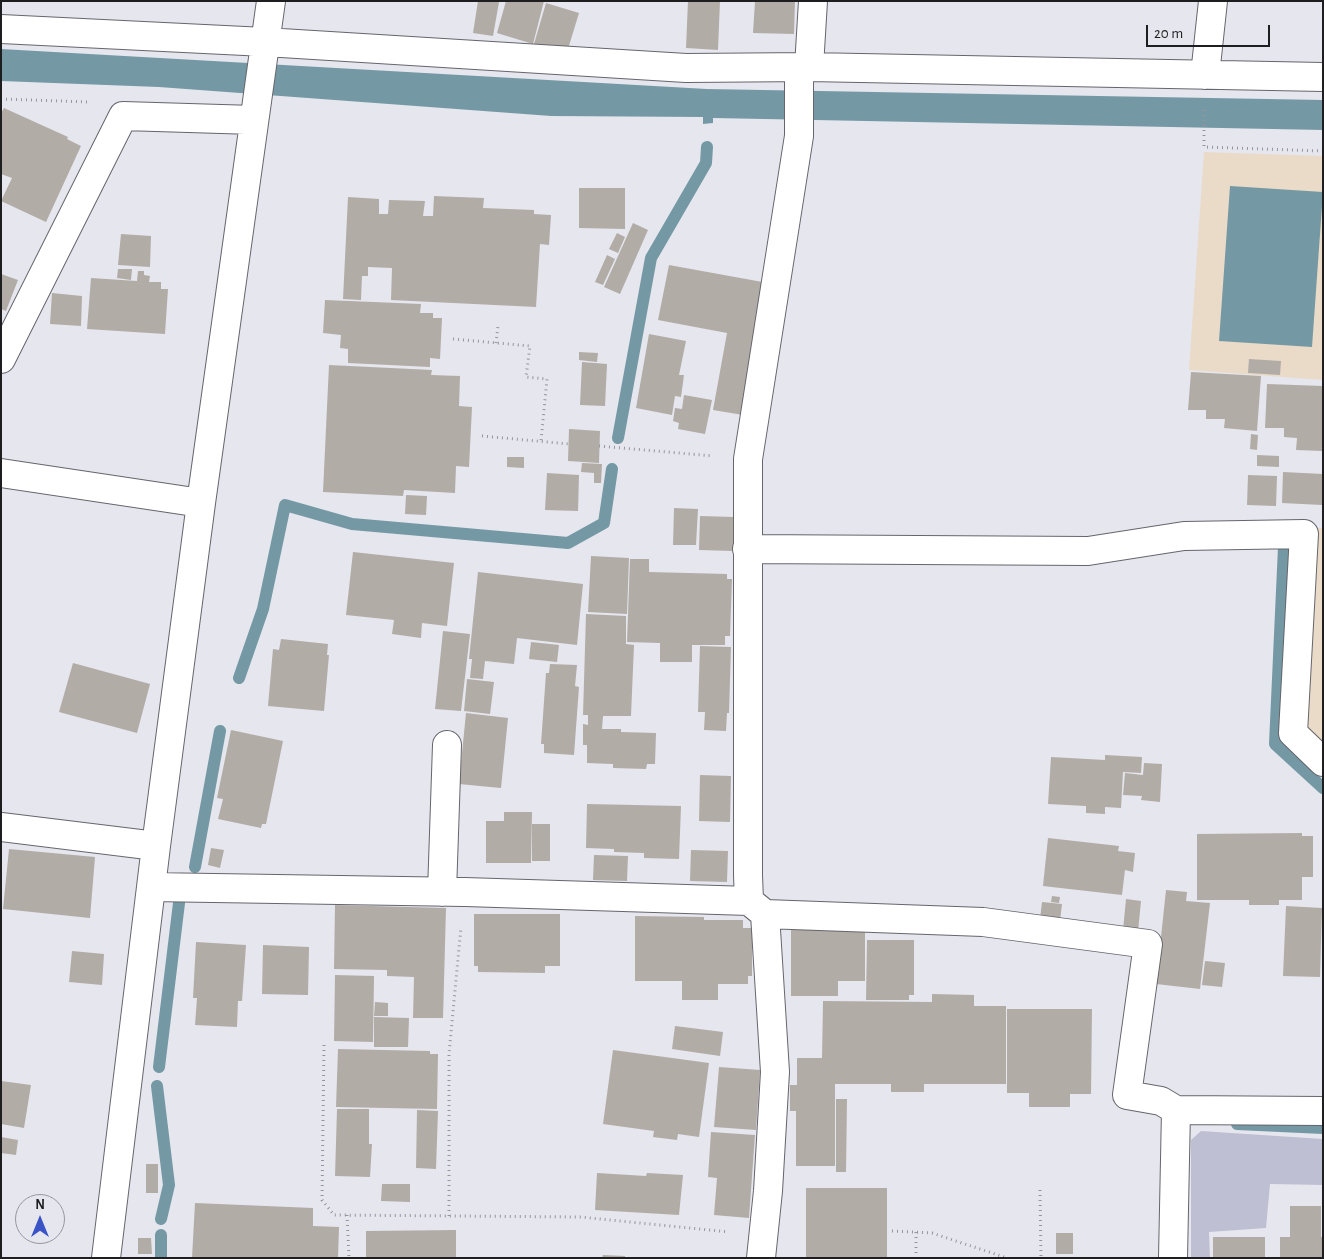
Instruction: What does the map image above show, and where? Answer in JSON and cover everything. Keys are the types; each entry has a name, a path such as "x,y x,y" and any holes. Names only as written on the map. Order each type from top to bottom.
{"street":[{"path":"106,1258 156,846 201,503 271,1"},
{"path":"762,1247 768,1190 775,1072 757,908 748,875 748,459 799,136 803,70 814,1"},
{"path":"1205,74 1213,1"},
{"path":"1,29 265,47 686,68 1323,77"},
{"path":"1,359 123,116 255,116"},
{"path":"1,473 201,503"},
{"path":"747,549 1088,551 1184,536 1304,534 1294,733 1323,762"},
{"path":"447,745 453,892"},
{"path":"1,827 156,846"},
{"path":"151,887 453,892 757,908 983,922 1148,944 1127,1095 1161,1101 1176,1110 1323,1111"},
{"path":"1173,1258 1176,1110"}],"path":[{"path":"1,99 106,103 123,116"},
{"path":"1204,106 1204,148 1323,151"},
{"path":"496,343 498,326"},
{"path":"453,339 530,346 526,377 547,379 541,441"},
{"path":"482,436 569,444"},
{"path":"599,446 748,459"},
{"path":"449,1216 449,1054 453,892"},
{"path":"324,1045 322,1200 334,1215 581,1217 762,1247"},
{"path":"1040,1190 1041,1258"},
{"path":"347,1215 349,1258"},
{"path":"892,1231 932,1232 1007,1258"},
{"path":"916,1232 916,1258"}],"shaded area":[{"path":"1,49 707,89 1323,100 1323,130 713,118 713,123 703,124 703,117 551,116 159,87 1,81"},
{"path":"1204,152 1323,156 1323,380 1189,370"},
{"path":"1230,186 1323,192 1312,347 1219,341"},
{"path":"1318,528 1323,528 1323,746 1312,735 1306,720"},
{"path":"1201,1131 1323,1139 1323,1185 1270,1184 1266,1228 1209,1232 1210,1258 1191,1258 1191,1140"}],"building":[{"path":"478,1 499,2 493,36 473,33"},
{"path":"506,1 544,1 533,44 497,33"},
{"path":"688,1 720,1 718,50 686,48"},
{"path":"755,1 795,1 794,34 753,33"},
{"path":"546,3 579,13 568,49 534,44"},
{"path":"4,108 68,137 67,139 81,146 46,222 1,201 12,178 1,174 1,113"},
{"path":"579,188 625,188 625,229 579,228"},
{"path":"434,196 484,198 483,208 534,210 534,214 551,215 549,245 540,244 536,307 391,300 392,268 368,267 368,276 362,276 361,300 343,299 348,197 379,199 379,214 388,214 389,200 425,201 423,216 433,216"},
{"path":"633,223 648,230 620,294 604,287"},
{"path":"617,233 625,237 618,253 609,249"},
{"path":"121,234 151,236 150,267 118,265"},
{"path":"607,255 615,259 603,285 595,282"},
{"path":"669,265 768,283 743,415 713,410 727,333 658,320"},
{"path":"118,269 132,269 131,280 117,278"},
{"path":"138,271 144,271 144,275 150,276 149,282 161,282 161,289 168,289 165,334 87,329 91,278 137,281"},
{"path":"1,274 18,280 6,311 1,309"},
{"path":"52,293 82,296 81,326 50,324"},
{"path":"325,300 421,304 420,313 433,313 433,318 442,318 440,359 430,358 430,367 348,363 348,349 340,348 341,335 323,333"},
{"path":"649,334 686,341 679,375 684,375 681,397 675,396 672,415 636,408"},
{"path":"579,352 598,353 597,362 579,360"},
{"path":"1249,359 1281,361 1280,375 1248,373"},
{"path":"582,362 607,364 605,406 580,405"},
{"path":"329,365 432,370 431,375 460,376 459,406 472,407 469,467 456,466 455,493 404,490 403,496 323,492"},
{"path":"1191,372 1261,376 1257,431 1224,428 1225,419 1206,419 1206,410 1188,410"},
{"path":"1267,384 1323,386 1322,451 1296,450 1297,438 1284,437 1284,428 1265,428"},
{"path":"684,395 712,400 705,434 678,429 679,423 673,421 675,408 682,409"},
{"path":"569,429 600,431 599,463 568,461"},
{"path":"1251,434 1258,435 1257,450 1250,449"},
{"path":"1257,455 1279,456 1279,467 1257,466"},
{"path":"507,457 524,457 524,468 507,467"},
{"path":"582,463 602,464 601,483 594,483 594,473 581,472"},
{"path":"1283,472 1323,474 1322,505 1282,503"},
{"path":"547,473 579,475 578,511 545,510"},
{"path":"1248,475 1277,476 1276,506 1247,505"},
{"path":"406,495 427,496 426,515 405,514"},
{"path":"674,508 698,509 696,545 673,545"},
{"path":"700,516 734,517 733,551 699,550"},
{"path":"353,552 454,563 447,626 422,623 421,638 392,634 394,620 346,615"},
{"path":"591,556 629,558 627,614 588,612"},
{"path":"630,559 649,559 649,572 727,574 727,579 732,579 730,636 725,636 725,645 692,645 692,662 660,662 660,643 627,642"},
{"path":"478,572 583,584 577,645 517,638 514,664 485,661 483,679 470,678 472,659 469,659"},
{"path":"586,614 626,616 626,644 634,645 631,716 603,716 602,729 621,729 621,732 656,733 655,764 647,764 646,769 613,768 613,764 587,763 587,745 583,745 583,724 588,725 588,715 583,715"},
{"path":"443,631 470,634 461,711 435,709"},
{"path":"281,639 328,644 327,655 329,655 324,711 268,706 273,649 279,650"},
{"path":"531,642 559,645 557,662 529,659"},
{"path":"700,646 731,647 729,713 727,713 726,731 704,730 705,712 698,712"},
{"path":"73,663 150,684 137,733 59,712"},
{"path":"550,664 577,665 575,686 579,687 574,755 544,753 544,744 541,744 546,673 549,673"},
{"path":"467,679 494,682 490,714 464,711"},
{"path":"466,713 508,718 501,788 459,784"},
{"path":"231,730 283,741 266,824 262,824 261,828 218,819 223,799 217,798"},
{"path":"1105,755 1142,757 1141,773 1123,772 1121,808 1105,807 1105,814 1086,813 1086,806 1048,804 1051,757 1105,760"},
{"path":"1144,763 1162,764 1160,802 1141,800 1142,796 1123,795 1125,773 1143,775"},
{"path":"700,775 731,776 730,822 699,821"},
{"path":"587,804 681,806 679,859 644,858 644,853 614,852 614,849 586,848"},
{"path":"504,812 532,812 531,863 486,863 486,821 504,821"},
{"path":"532,824 550,824 550,861 532,861"},
{"path":"1302,833 1302,836 1313,836 1313,877 1302,877 1302,900 1279,900 1279,905 1249,905 1249,900 1197,900 1197,834"},
{"path":"1048,838 1119,846 1118,851 1135,853 1133,872 1125,870 1122,895 1043,886"},
{"path":"211,848 224,850 220,868 208,865"},
{"path":"9,849 95,857 90,918 3,909"},
{"path":"691,850 728,851 727,882 690,881"},
{"path":"594,855 628,856 627,881 593,880"},
{"path":"1166,890 1187,892 1186,901 1210,903 1200,989 1156,984"},
{"path":"1052,896 1060,897 1059,903 1051,902"},
{"path":"1126,899 1141,901 1138,932 1123,930"},
{"path":"1042,902 1062,904 1060,921 1040,919"},
{"path":"335,905 446,908 443,1018 413,1018 414,977 387,976 387,970 334,969"},
{"path":"1286,906 1322,908 1320,977 1283,976"},
{"path":"474,914 560,914 560,966 545,966 545,973 478,972 478,966 474,966"},
{"path":"635,916 704,917 704,920 743,920 743,928 752,928 752,976 748,976 748,984 718,984 718,1000 682,1000 682,981 635,981"},
{"path":"791,924 865,924 865,981 838,981 838,996 791,996"},
{"path":"867,940 914,940 914,995 909,995 909,1000 866,1000"},
{"path":"196,942 246,945 242,1001 238,1001 237,1027 195,1025 197,998 193,998"},
{"path":"263,945 309,947 308,995 262,994"},
{"path":"72,951 104,954 102,985 69,982"},
{"path":"1205,961 1225,963 1222,987 1202,985"},
{"path":"335,975 374,976 373,1042 334,1041"},
{"path":"932,994 974,995 974,1006 1006,1006 1006,1084 924,1084 924,1092 891,1092 891,1084 835,1084 835,1166 796,1166 796,1111 790,1111 790,1085 797,1085 797,1058 822,1058 823,1001 932,1002"},
{"path":"375,1002 388,1003 388,1016 374,1016"},
{"path":"1007,1009 1092,1009 1091,1094 1070,1094 1070,1107 1029,1107 1029,1093 1007,1093"},
{"path":"374,1017 409,1018 408,1047 374,1047"},
{"path":"675,1026 723,1032 720,1056 672,1049"},
{"path":"338,1049 430,1051 430,1054 438,1054 437,1109 336,1107"},
{"path":"613,1050 709,1063 699,1137 678,1134 677,1140 653,1137 654,1131 603,1124"},
{"path":"719,1067 760,1070 756,1130 714,1127"},
{"path":"1,1081 31,1085 24,1128 1,1124"},
{"path":"836,1099 847,1099 846,1172 836,1172"},
{"path":"337,1109 369,1109 369,1144 372,1144 370,1177 335,1176"},
{"path":"417,1110 438,1111 436,1169 416,1168"},
{"path":"711,1132 755,1135 749,1218 714,1215 717,1178 708,1177"},
{"path":"1,1137 18,1140 16,1155 1,1153"},
{"path":"146,1164 158,1164 158,1193 146,1193"},
{"path":"597,1173 646,1176 647,1173 683,1175 679,1215 595,1210"},
{"path":"382,1184 410,1184 410,1202 381,1201"},
{"path":"806,1188 887,1188 887,1258 806,1258"},
{"path":"195,1203 313,1208 313,1226 339,1227 338,1258 192,1258"},
{"path":"1290,1206 1321,1206 1323,1258 1280,1258 1280,1237 1290,1237"},
{"path":"456,1230 456,1258 366,1258 366,1231"},
{"path":"1056,1233 1073,1233 1073,1254 1056,1254"},
{"path":"1213,1237 1265,1237 1265,1258 1213,1258"},
{"path":"138,1238 151,1238 152,1254 138,1254"},
{"path":"603,1255 625,1256 625,1258 602,1258"}],"waterway":[{"path":"618,438 651,258 706,163 707,147"},
{"path":"239,678 263,609 285,505 352,524 568,543 604,523 612,469"},
{"path":"1284,547 1275,744 1323,788"},
{"path":"195,867 220,731"},
{"path":"159,1067 179,903"},
{"path":"157,1086 169,1185 161,1219"},
{"path":"1237,1124 1323,1128"},
{"path":"161,1235 161,1258"}]}
